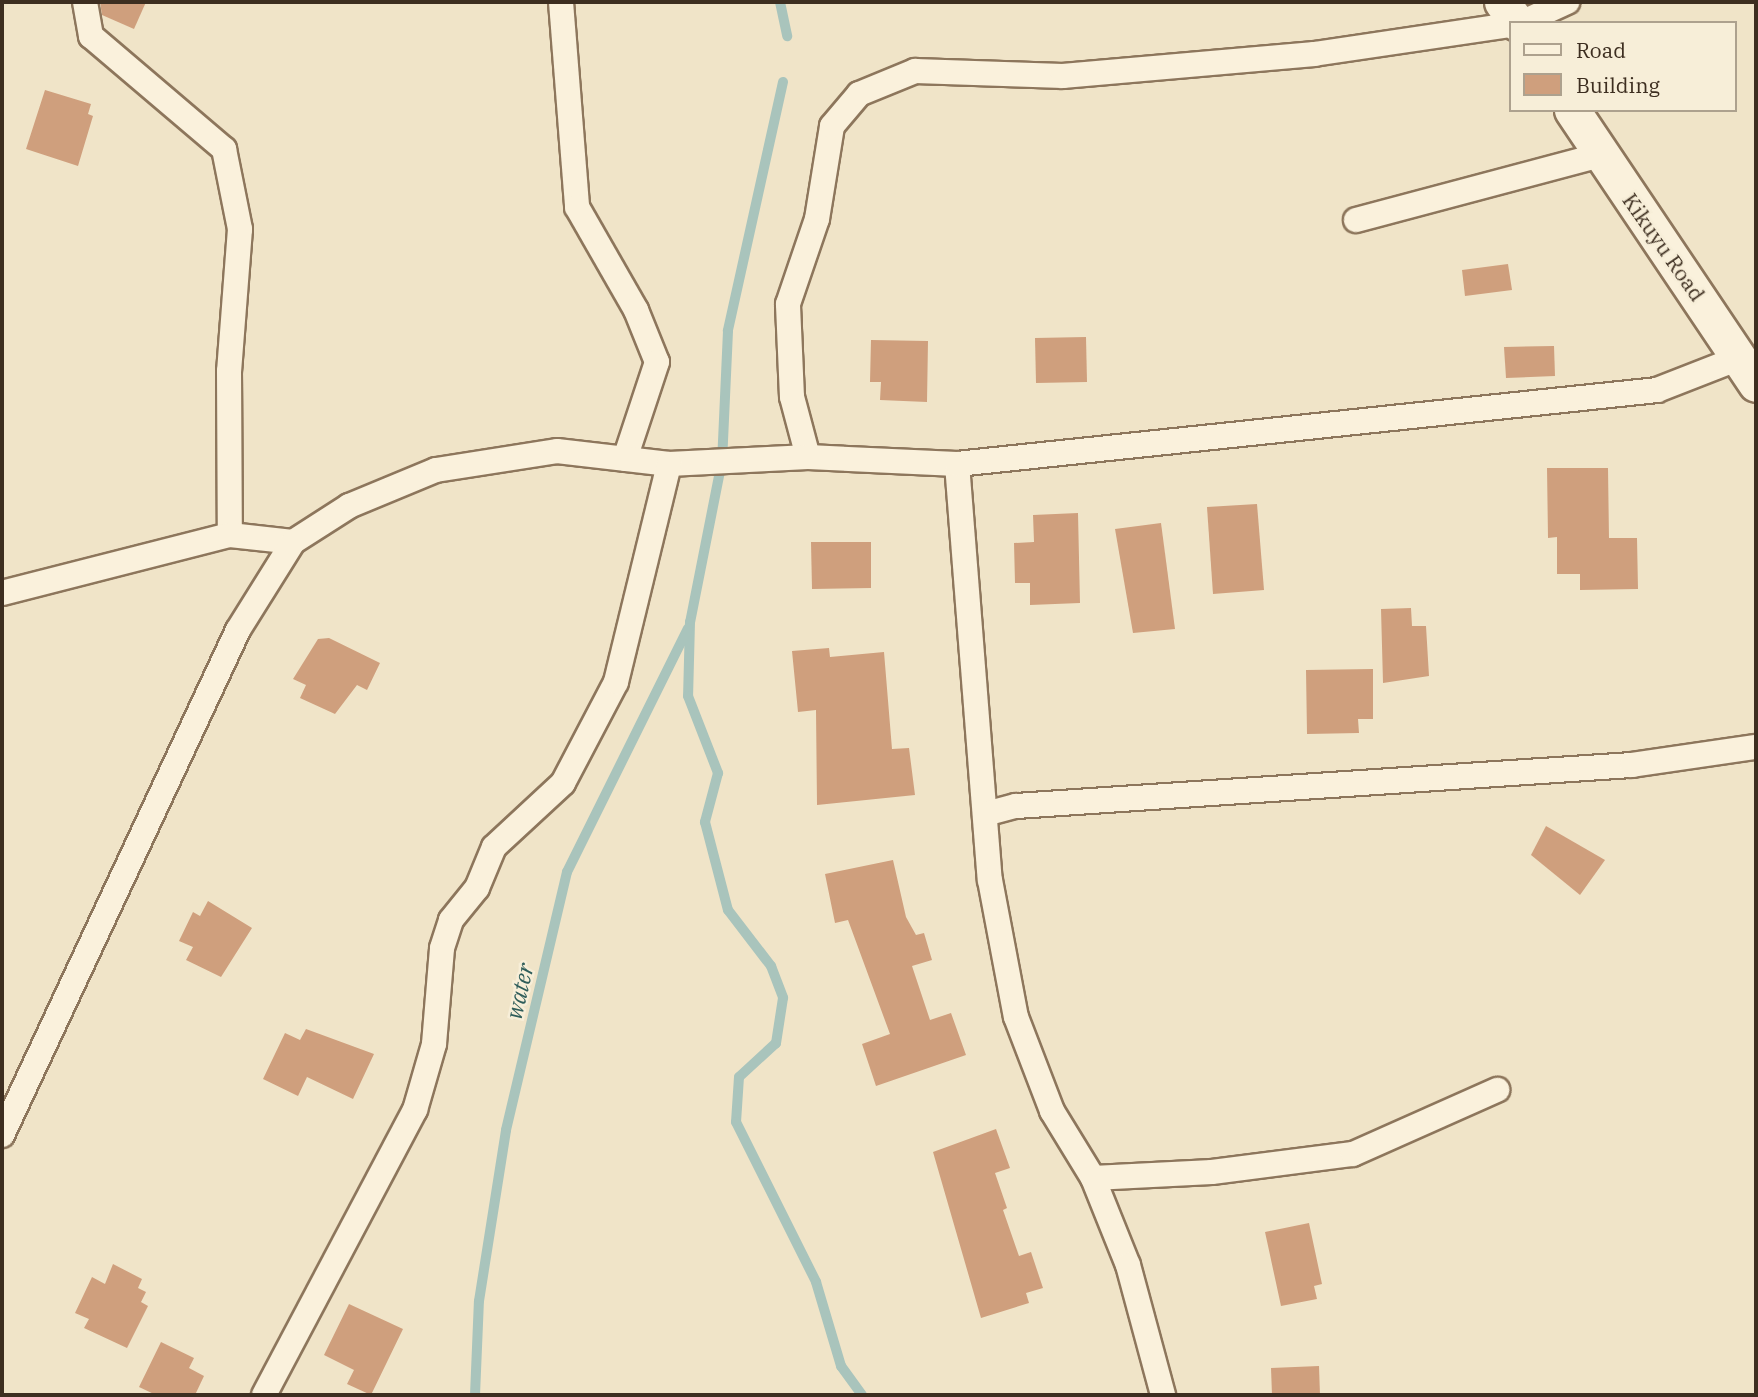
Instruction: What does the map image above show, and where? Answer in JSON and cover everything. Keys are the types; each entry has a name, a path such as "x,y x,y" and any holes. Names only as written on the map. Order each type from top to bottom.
{"main road":[{"path":"1502,2 1517,21"},
{"name":"Kikuyu Road","path":"1573,112 1748,371"}],"street":[{"path":"85,2 92,36 224,149 240,229 229,371 230,535"},
{"path":"561,2 577,207 636,310 657,362 625,459"},
{"path":"1524,21 1567,2"},
{"path":"808,457 792,397 788,304 817,219 832,126 859,94 915,71 1063,76 1314,54 1510,25"},
{"path":"1356,220 1600,155"},
{"path":"2,1135 238,630 293,542 349,506 436,470 557,451 669,464 808,457 957,464 1657,390 1748,371"},
{"path":"264,1395 415,1110 432,1054 442,948 452,920 477,888 494,847 563,783 616,682 669,464"},
{"path":"957,464 989,813 990,880 1017,1017 1052,1111 1093,1178 1144,1312 1163,1395"},
{"path":"2,593 230,535 293,542"},
{"path":"989,813 1016,806 1632,765 1756,747"},
{"path":"1093,1178 1212,1172 1353,1154 1497,1090"}],"building":[{"path":"100,2 146,2 134,29 102,15"},
{"path":"45,90 91,104 88,114 93,116 78,166 26,149"},
{"path":"1508,264 1512,290 1465,296 1462,270"},
{"path":"1086,337 1087,382 1036,383 1035,338"},
{"path":"871,340 928,341 927,402 880,400 881,382 870,382"},
{"path":"1554,346 1555,376 1506,378 1504,347"},
{"path":"1547,468 1608,468 1609,538 1637,538 1638,589 1580,590 1580,574 1557,574 1557,537 1548,538"},
{"path":"1257,504 1264,590 1213,594 1207,507"},
{"path":"1078,513 1080,603 1030,605 1030,583 1015,583 1014,543 1034,542 1033,515"},
{"path":"1161,523 1175,629 1133,633 1115,529"},
{"path":"811,542 871,542 871,588 812,589"},
{"path":"1411,608 1412,626 1426,626 1429,676 1383,683 1381,609"},
{"path":"329,638 380,663 367,690 357,685 335,714 300,698 306,685 293,679 318,639"},
{"path":"829,648 830,657 884,652 892,749 909,748 915,795 817,805 816,710 798,712 792,651"},
{"path":"1373,669 1373,719 1358,719 1359,733 1307,734 1306,670"},
{"path":"1546,826 1605,860 1580,895 1531,855"},
{"path":"893,860 906,917 916,935 924,933 932,960 912,966 930,1020 951,1013 966,1055 876,1086 862,1044 890,1034 848,920 835,923 825,874"},
{"path":"208,901 252,928 221,977 186,960 193,947 179,941 193,912 200,916"},
{"path":"306,1029 374,1054 353,1099 307,1077 298,1096 263,1079 285,1033 300,1040"},
{"path":"996,1129 1010,1168 995,1173 1007,1208 1003,1210 1019,1256 1031,1252 1043,1288 1026,1293 1029,1303 981,1318 933,1152"},
{"path":"1309,1223 1322,1284 1314,1286 1317,1299 1281,1306 1265,1232"},
{"path":"113,1264 142,1279 138,1288 146,1292 141,1302 148,1306 127,1348 84,1328 89,1319 75,1313 92,1277 105,1284"},
{"path":"349,1304 403,1329 371,1395 347,1384 354,1370 324,1355"},
{"path":"161,1342 194,1358 189,1368 204,1376 195,1395 156,1395 139,1387"},
{"path":"1319,1366 1320,1395 1272,1395 1271,1368"}],"waterway":[{"path":"780,2 787,36"},
{"path":"783,82 728,331 722,461 690,622 688,696 718,773 705,822 728,910 771,966 783,998 776,1043 739,1077 736,1122 816,1282 841,1366 862,1395"},
{"name":"water","path":"475,1395 479,1301 506,1130 567,872 688,628"}]}
